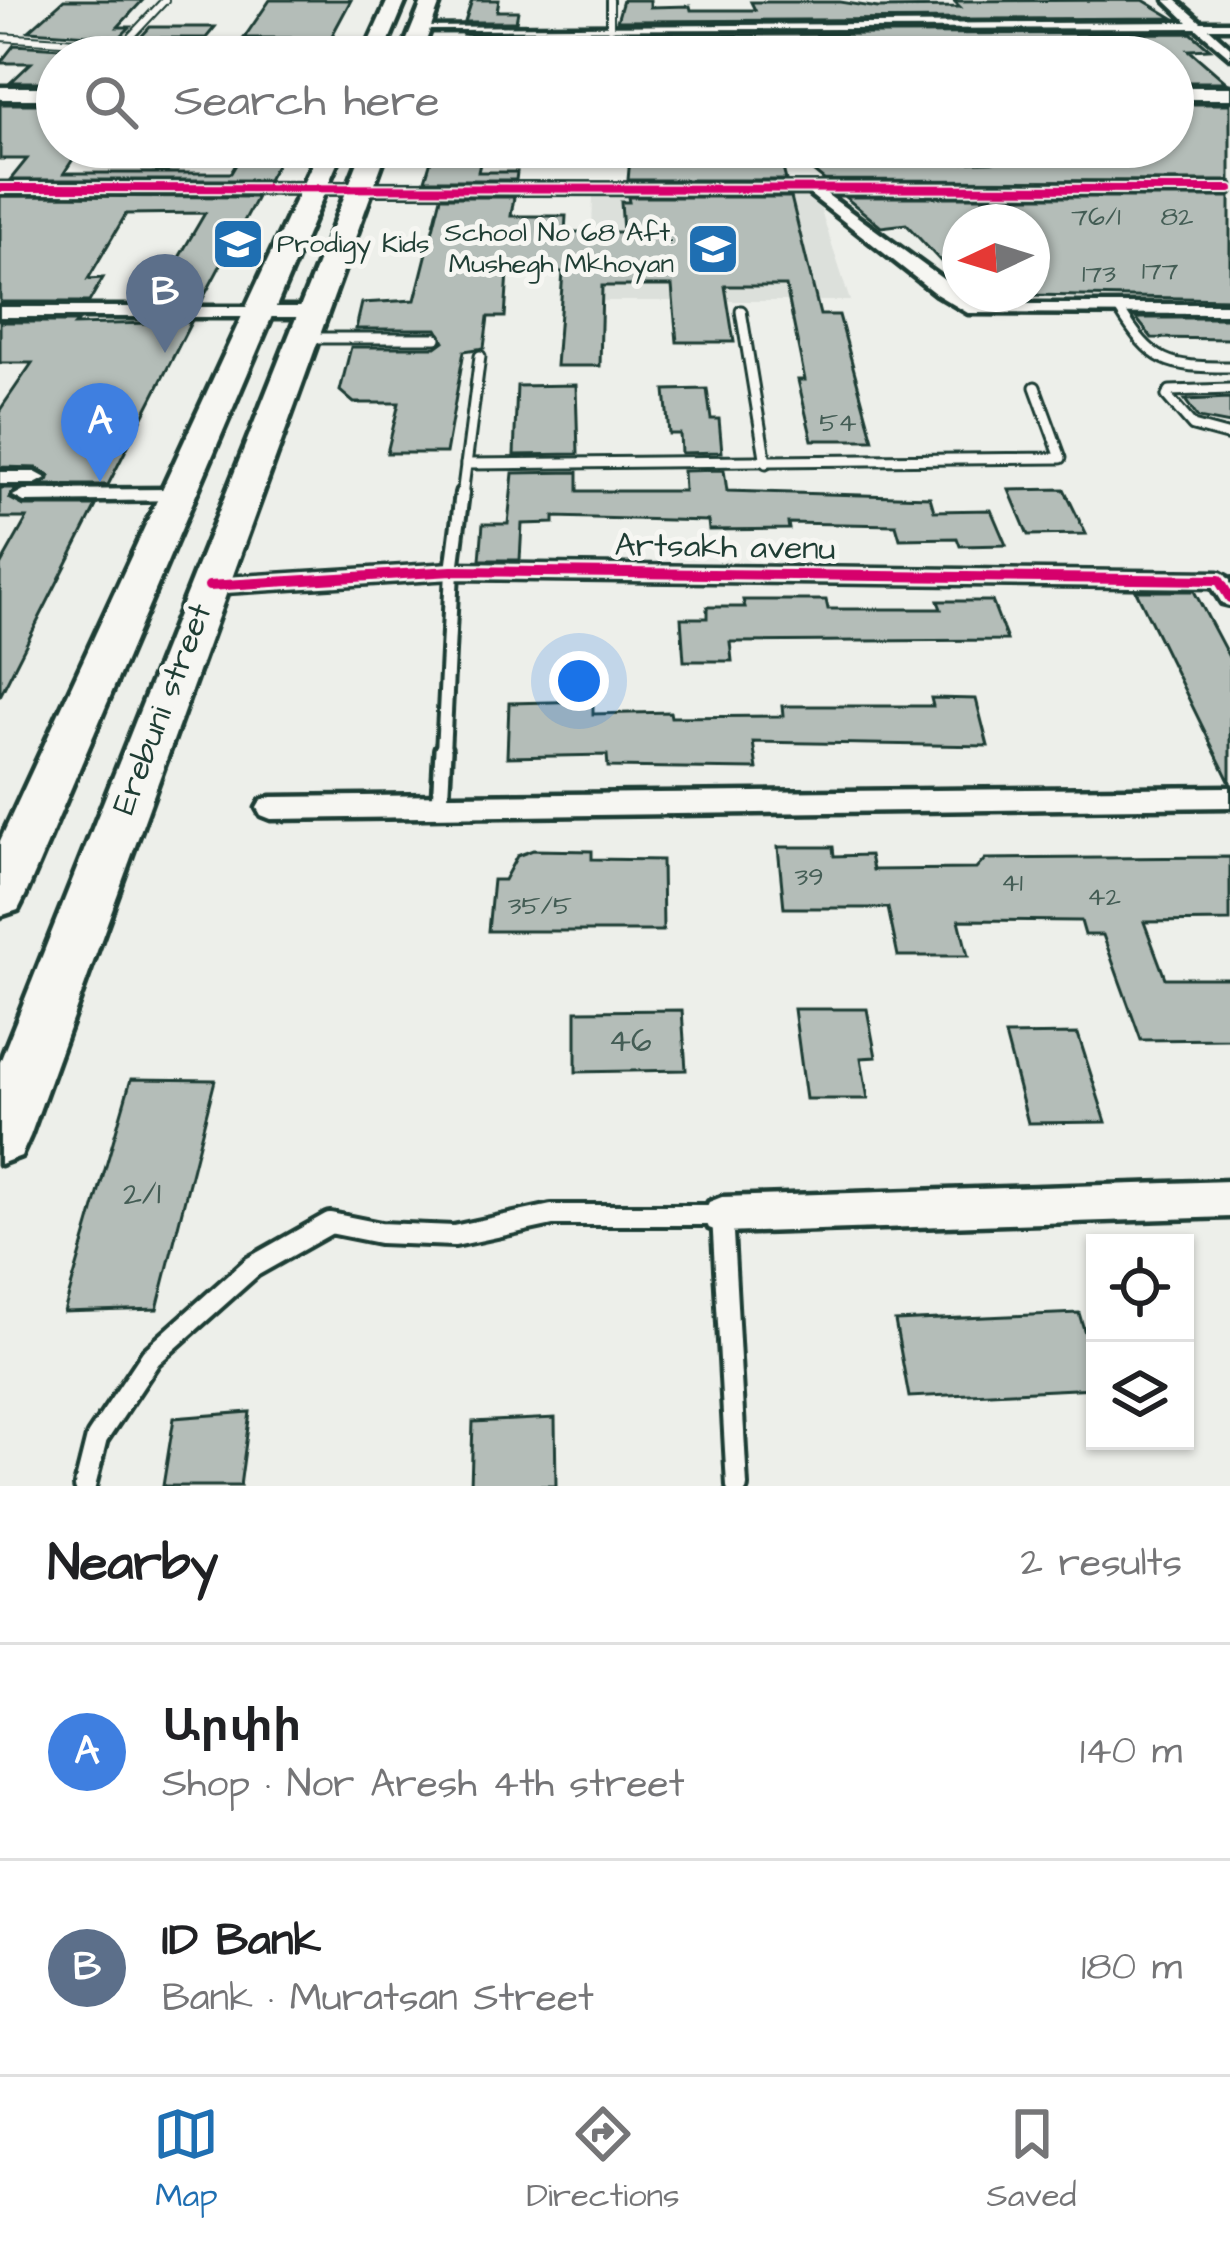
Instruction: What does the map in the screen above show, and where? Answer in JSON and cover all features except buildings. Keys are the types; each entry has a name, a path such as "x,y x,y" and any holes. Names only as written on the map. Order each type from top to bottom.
{"main road":[{"path":"381,36 397,0"},
{"path":"418,36 432,0"},
{"path":"0,93 36,93"},
{"path":"1194,93 1230,93"},
{"name":"Erebuni street","path":"0,896 323,168"},
{"name":"Erebuni street","path":"0,1136 368,168"}],"street":[{"path":"1170,0 1230,52"},
{"path":"422,27 1230,26"},
{"path":"0,188 1230,190"},
{"path":"815,192 860,231 911,264 949,300 974,309 1230,309"},
{"path":"0,312 259,312 308,325"},
{"path":"0,478 30,487 178,495"},
{"name":"Artsakh avenu","path":"209,586 452,571 1220,580 1230,598"},
{"path":"271,808 1230,796"},
{"path":"722,1215 1230,1199"}],"lane":[{"path":"131,36 165,0"},
{"path":"610,0 610,28"},
{"path":"0,37 36,39"},
{"path":"1119,309 1154,360 1178,367 1230,367"},
{"path":"741,311 766,463"},
{"path":"308,325 436,338"},
{"path":"440,806 452,571 480,356"},
{"path":"466,464 1061,458 1034,387"},
{"path":"1230,389 1170,391 1167,396 1190,428 1200,434 1230,436"},
{"path":"85,1486 97,1438 151,1357 252,1267 330,1223 380,1233 454,1236 552,1215 722,1215 737,1486"}],"shaded area":[{"name":"School No 68 Aft. Mushegh Mkhoyan","path":"593,197 817,198 850,301 590,301"}],"cycle path":[{"path":"0,188 1230,189"},
{"path":"209,586 452,571 1219,580 1230,598"}],"place":[{"name":"Prodigy Kids","path":"238,244"},
{"name":"School No 68 Aft. Mushegh Mkhoyan","path":"713,249"},
{"name":"ID Bank","path":"165,353"},
{"name":"Արփի","path":"100,482"}]}
